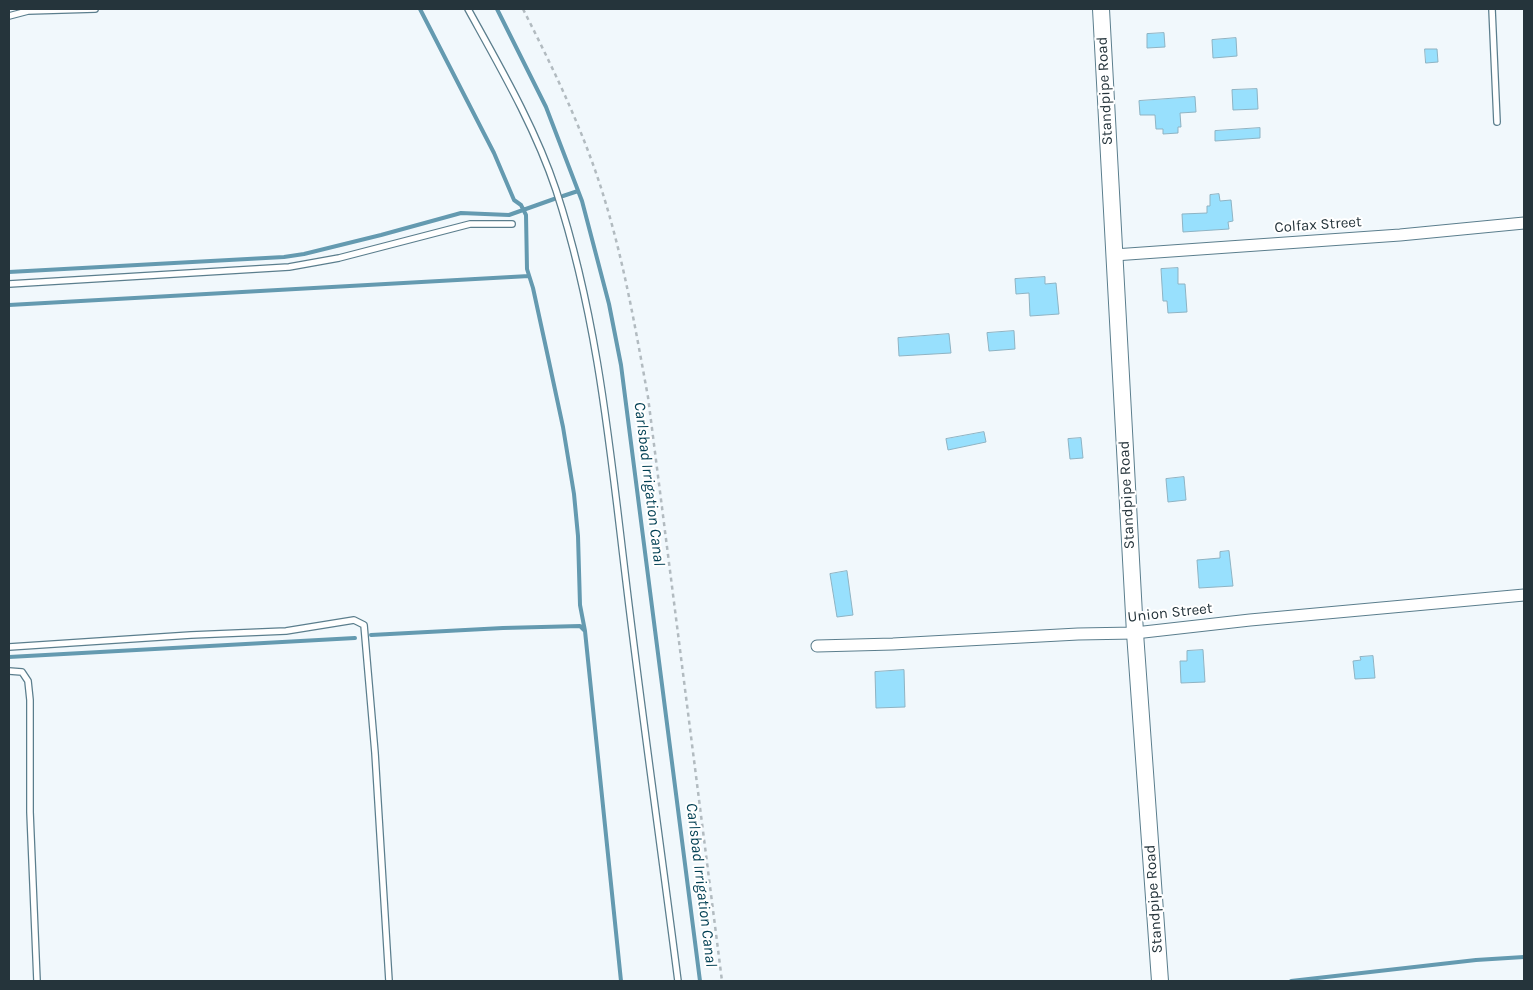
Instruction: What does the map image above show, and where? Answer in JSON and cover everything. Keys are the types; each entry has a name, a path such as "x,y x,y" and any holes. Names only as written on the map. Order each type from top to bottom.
{"street":[{"name":"Standpipe Road","path":"1101,9 1135,633 1160,979"},
{"name":"Colfax Street","path":"1114,255 1400,235 1524,223"},
{"name":"Union Street","path":"817,646 1135,633 1250,620 1524,595"}],"lane":[{"path":"9,16 28,11 96,9"},
{"path":"468,9 508,81 537,142 555,188 573,244 589,310 606,424 678,981"},
{"path":"1492,9 1497,122"},
{"path":"9,284 289,267 339,258 470,224 512,224"},
{"path":"9,647 286,631 354,620 364,625 375,754 389,981"},
{"path":"9,672 22,672 28,681 30,700 30,812 37,981"}],"path":[{"path":"523,9 569,104 588,153 606,203 632,308 648,397 722,981"}],"building":[{"path":"1164,33 1165,47 1147,48 1147,34"},
{"path":"1236,38 1237,56 1213,58 1212,40"},
{"path":"1425,49 1437,49 1438,62 1426,63"},
{"path":"1257,89 1258,109 1233,110 1232,90"},
{"path":"1195,97 1196,112 1180,113 1181,127 1178,127 1178,133 1163,134 1163,129 1156,129 1155,115 1140,115 1139,101"},
{"path":"1260,128 1260,138 1215,141 1215,131"},
{"path":"1219,194 1220,201 1231,200 1233,221 1228,222 1229,229 1183,232 1182,214 1207,213 1207,206 1210,206 1210,195"},
{"path":"1178,268 1178,284 1185,284 1187,312 1168,313 1167,301 1163,301 1161,269"},
{"path":"1045,277 1045,284 1056,283 1059,314 1030,316 1029,293 1016,294 1015,279"},
{"path":"1014,331 1015,349 989,351 987,333"},
{"path":"949,334 951,353 899,356 898,338"},
{"path":"984,432 986,442 948,450 946,439"},
{"path":"1081,438 1083,458 1070,459 1068,439"},
{"path":"1184,477 1186,500 1168,502 1166,479"},
{"path":"1229,551 1233,586 1199,588 1197,560 1220,558 1220,552"},
{"path":"847,571 853,615 837,617 830,574"},
{"path":"1203,650 1205,682 1181,683 1180,661 1187,661 1187,651"},
{"path":"1373,656 1375,678 1355,679 1353,661 1361,660 1360,657"},
{"path":"904,670 905,707 876,708 875,672"}],"waterway":[{"path":"420,9 494,153 514,200 521,205 526,215 527,269 533,288 563,427 574,494 578,536 580,605 585,631"},
{"name":"Carlsbad Irrigation Canal","path":"497,9 546,107 582,201 609,304 621,365 700,981"},
{"path":"563,196 578,191"},
{"path":"9,272 284,257 381,235 461,213 509,215 554,199"},
{"path":"9,305 529,276"},
{"path":"371,635 580,626 585,631 621,981"},
{"path":"9,657 355,638"},
{"path":"1291,981 1476,960 1524,957"}]}
